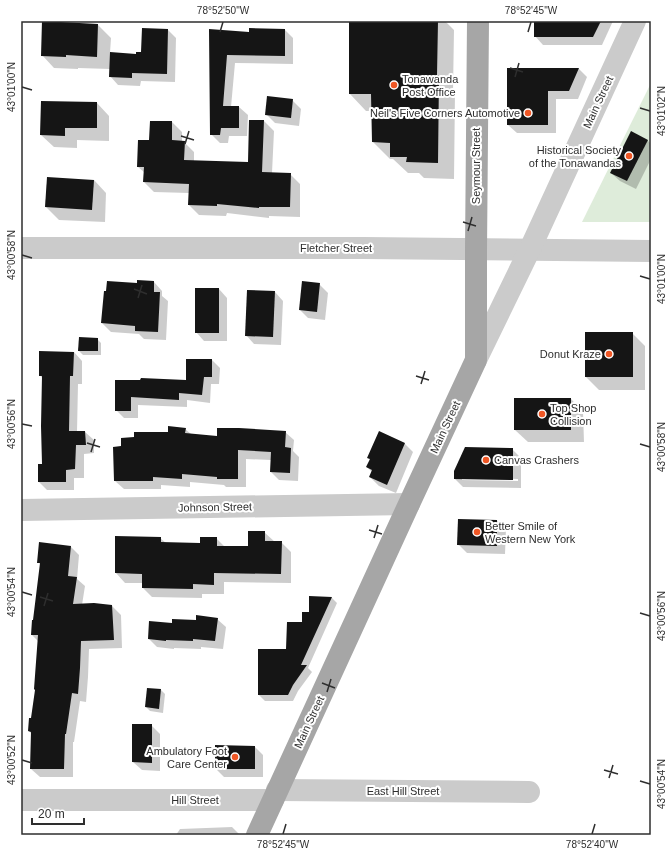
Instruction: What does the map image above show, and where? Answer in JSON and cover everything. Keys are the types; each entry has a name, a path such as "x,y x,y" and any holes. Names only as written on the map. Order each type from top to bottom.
{"main road":[{"name":"Seymour Street","path":"476,360 478,21"},
{"name":"Main Street","path":"257,835 476,360"}],"street":[{"name":"Main Street","path":"476,360 530,249 635,21"},
{"name":"Fletcher Street","path":"21,248 364,248 651,251"},
{"name":"Johnson Street","path":"21,510 409,504"},
{"name":"East Hill Street","path":"275,795 529,792"},
{"name":"Hill Street","path":"21,800 275,795"}],"green space":[{"path":"651,83 651,222 582,222"}],"building":[{"path":"42,21 98,24 97,57 66,55 66,57 41,56"},
{"name":"Tonawanda Post Office","path":"349,21 438,21 438,163 406,162 407,157 390,157 390,143 372,142 371,94 349,94"},
{"path":"534,21 601,21 593,37 534,37"},
{"path":"142,28 168,29 167,74 132,73 132,78 109,77 110,52 136,54 136,52 141,52"},
{"path":"249,28 285,29 285,56 227,55 223,106 239,106 239,128 221,128 220,135 210,135 209,29 249,32"},
{"path":"507,68 579,68 569,91 548,91 548,125 507,125"},
{"path":"267,96 293,99 291,118 265,115"},
{"path":"41,101 97,102 97,128 65,128 65,136 40,135"},
{"path":"249,120 264,120 262,172 291,173 290,207 259,208 217,204 217,206 188,205 189,184 143,182 144,167 137,167 138,140 149,140 150,121 172,121 172,140 185,141 184,160 248,162"},
{"name":"Historical Society of the Tonawandas","path":"631,131 648,140 627,181 610,173"},
{"path":"47,177 94,180 92,210 45,207"},
{"path":"137,280 154,281 154,292 160,292 158,332 135,331 135,326 101,323 104,291 106,291 107,281 137,283"},
{"path":"302,281 320,283 317,312 299,310"},
{"path":"195,288 219,288 219,333 195,333"},
{"path":"247,290 275,291 273,337 245,336"},
{"name":"Donut Kraze","path":"585,332 633,332 633,377 585,377"},
{"path":"79,337 98,338 98,351 78,351"},
{"path":"39,351 74,352 73,376 70,376 69,431 85,431 86,445 76,445 75,469 66,470 66,482 38,482 38,464 42,464 42,376 39,376"},
{"path":"186,359 212,359 212,377 204,377 202,395 179,393 179,400 131,397 131,411 115,411 115,380 140,380 141,378 186,380"},
{"name":"Top Shop Collision","path":"514,398 571,398 571,430 514,430"},
{"path":"168,426 186,428 185,433 217,436 217,428 286,431 285,447 291,448 290,473 270,472 271,452 238,450 238,479 217,479 217,477 182,474 182,479 153,477 153,481 114,481 113,447 121,446 121,438 134,437 134,432 168,432"},
{"path":"379,431 405,443 387,485 369,477 372,470 366,467 370,459 367,458"},
{"name":"Canvas Crashers","path":"465,447 513,448 513,480 454,479 454,471"},
{"name":"Better Smile of Western New York","path":"458,519 497,520 497,546 457,545"},
{"path":"248,531 265,531 265,541 282,541 281,574 214,573 214,585 193,584 193,589 142,588 142,574 115,573 115,536 161,537 161,542 200,543 200,537 217,537 217,546 248,546"},
{"path":"39,542 71,546 68,576 77,577 73,604 94,603 112,605 114,640 81,641 78,694 72,693 65,734 64,769 30,769 31,732 28,731 29,718 31,718 35,690 38,635 31,635 40,563 37,563"},
{"path":"309,596 332,597 301,665 307,665 288,695 258,695 258,649 286,649 287,622 302,622 302,612 309,612"},
{"path":"196,615 218,618 215,641 193,639 193,641 166,641 148,639 149,621 172,623 172,619 196,620"},
{"path":"147,688 161,689 159,709 145,707"},
{"path":"132,724 152,724 152,763 132,762"},
{"name":"Ambulatory Foot Care Center","path":"215,745 255,746 255,769 215,769"}],"place":[{"name":"Tonawanda Post Office","path":"394,85"},
{"name":"Neil's Five Corners Automotive","path":"528,113"},
{"name":"Historical Society of the Tonawandas","path":"629,156"},
{"name":"Donut Kraze","path":"609,354"},
{"name":"Top Shop Collision","path":"542,414"},
{"name":"Canvas Crashers","path":"486,460"},
{"name":"Better Smile of Western New York","path":"477,532"},
{"name":"Ambulatory Foot Care Center","path":"235,757"}]}
